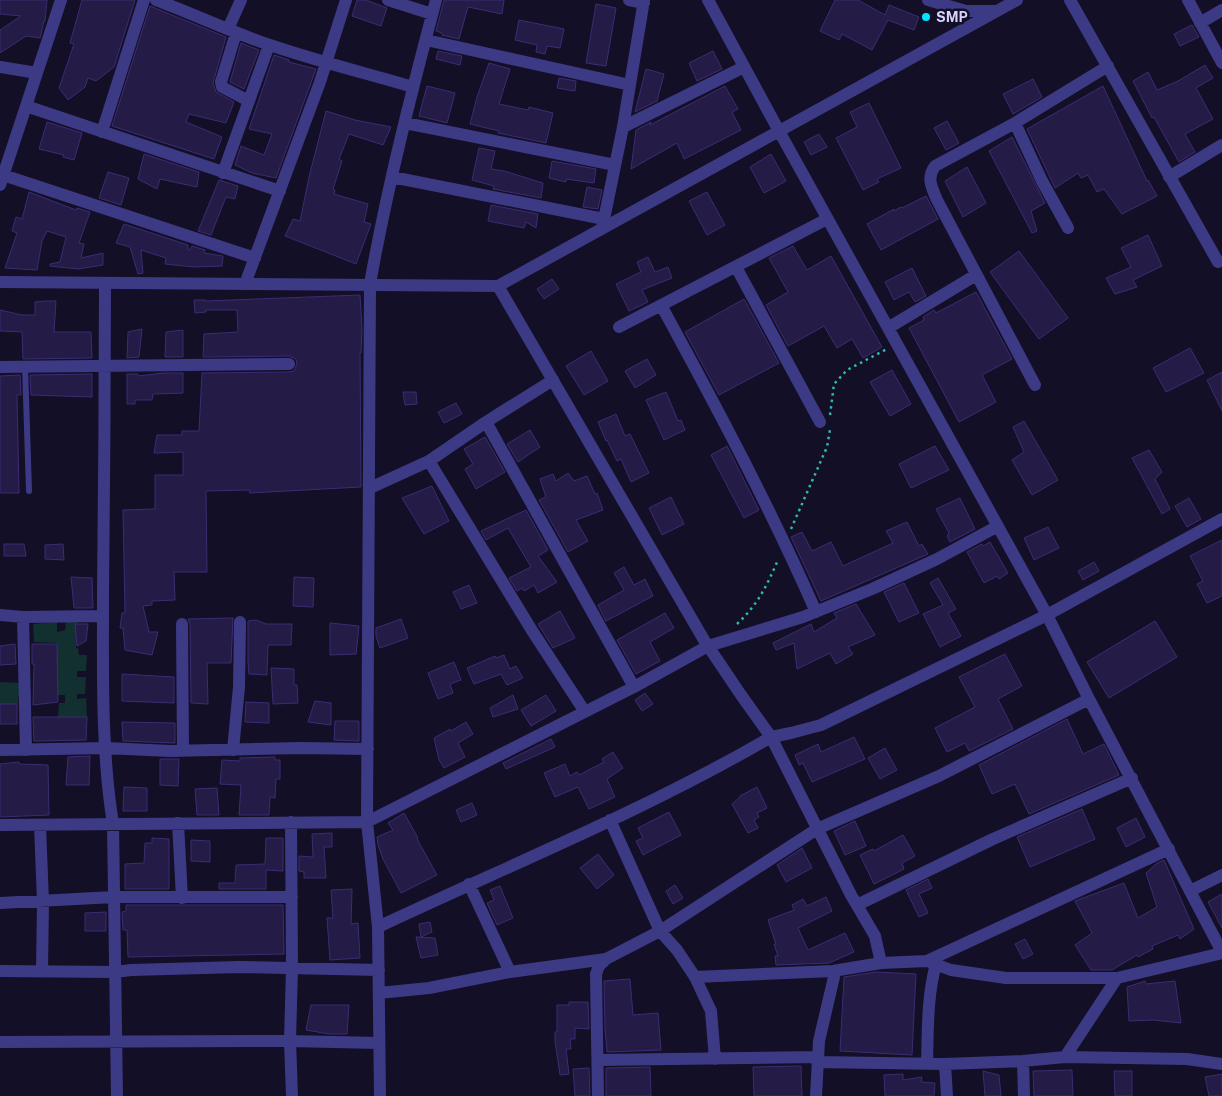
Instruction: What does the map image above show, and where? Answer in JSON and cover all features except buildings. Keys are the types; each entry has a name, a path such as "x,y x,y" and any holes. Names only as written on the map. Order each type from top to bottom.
{"street":[{"path":"61,0 2,180 255,258"},
{"path":"102,132 144,0"},
{"path":"156,0 269,45 326,64 367,73 413,87"},
{"path":"241,0 221,82 222,86 249,101"},
{"path":"246,284 326,64 346,0"},
{"path":"388,0 432,14"},
{"path":"380,1096 378,927 367,822 370,284 378,236 413,87 436,0"},
{"path":"603,224 623,127 644,2 629,0"},
{"path":"695,977 833,970 882,963 931,962 951,970 1006,978 1117,978 1222,952 1089,699 1047,614 708,0"},
{"path":"0,282 498,286 603,224 779,131 1017,0"},
{"path":"1070,0 1218,262"},
{"path":"1188,0 1222,63"},
{"path":"934,1 966,11 998,11"},
{"path":"1200,23 1222,10"},
{"path":"426,40 630,85"},
{"path":"223,173 269,45"},
{"path":"1036,385 937,200 929,178 935,166 1015,123 1108,66"},
{"path":"0,67 37,73"},
{"path":"623,127 744,67"},
{"path":"26,106 280,192"},
{"path":"405,123 615,165"},
{"path":"1015,123 1042,181 1068,228"},
{"path":"1169,177 1222,146"},
{"path":"392,176 603,224"},
{"path":"619,327 827,218"},
{"path":"736,267 827,422"},
{"path":"888,328 976,275"},
{"path":"105,283 103,616 106,748 109,800 113,824 117,1096"},
{"path":"498,286 708,646 771,737 817,829 875,936 882,963"},
{"path":"661,305 743,457 786,543 816,612"},
{"path":"0,367 289,364"},
{"path":"370,488 429,462 486,422 553,380"},
{"path":"486,422 634,687"},
{"path":"429,462 531,629 585,712"},
{"path":"378,927 716,769 771,737 791,734 821,725 1047,614 1222,519"},
{"path":"0,825 367,822 634,687 708,646 803,618 937,559 998,526"},
{"path":"0,615 24,617 103,616"},
{"path":"24,617 26,750"},
{"path":"233,750 239,687 240,622"},
{"path":"182,624 183,751"},
{"path":"598,1096 596,974 599,966 606,959 660,931 817,829 939,776 1089,699"},
{"path":"0,750 106,748 183,751 301,748 368,749"},
{"path":"857,905 993,839 1132,778"},
{"path":"610,820 660,931 677,950 695,977 711,1011 715,1059"},
{"path":"291,822 292,968 290,1041 292,1096"},
{"path":"178,823 182,898"},
{"path":"40,824 43,902 42,971"},
{"path":"931,962 1169,849"},
{"path":"1190,891 1222,875"},
{"path":"469,884 510,972"},
{"path":"0,903 114,897 292,897"},
{"path":"379,993 429,988 510,972 606,959"},
{"path":"927,1064 928,1009 932,977 931,962"},
{"path":"0,971 115,972 220,968 379,970"},
{"path":"816,1096 819,1041 834,977 833,970"},
{"path":"1065,1057 1117,978"},
{"path":"0,1042 290,1041 380,1043"},
{"path":"598,1060 818,1060 945,1064 1023,1061 1065,1057 1188,1060 1222,1064"},
{"path":"1023,1061 1024,1096"},
{"path":"945,1064 947,1096"}],"lane":[{"path":"25,366 29,492"}],"path":[{"path":"731,630 750,611 764,592 827,447 827,422 834,384 847,370 897,344"}],"green space":[{"path":"57,622 57,632 65,630 66,622 77,622 79,636 76,637 76,648 78,648 79,655 87,655 86,671 77,671 77,677 86,677 85,694 77,694 77,699 86,698 87,717 58,718 59,703 65,703 65,695 57,695 57,643 34,642 33,624"},
{"path":"0,682 22,683 22,696 18,696 18,704 0,704"}],"place":[{"name":"SMP","path":"926,17"}]}
